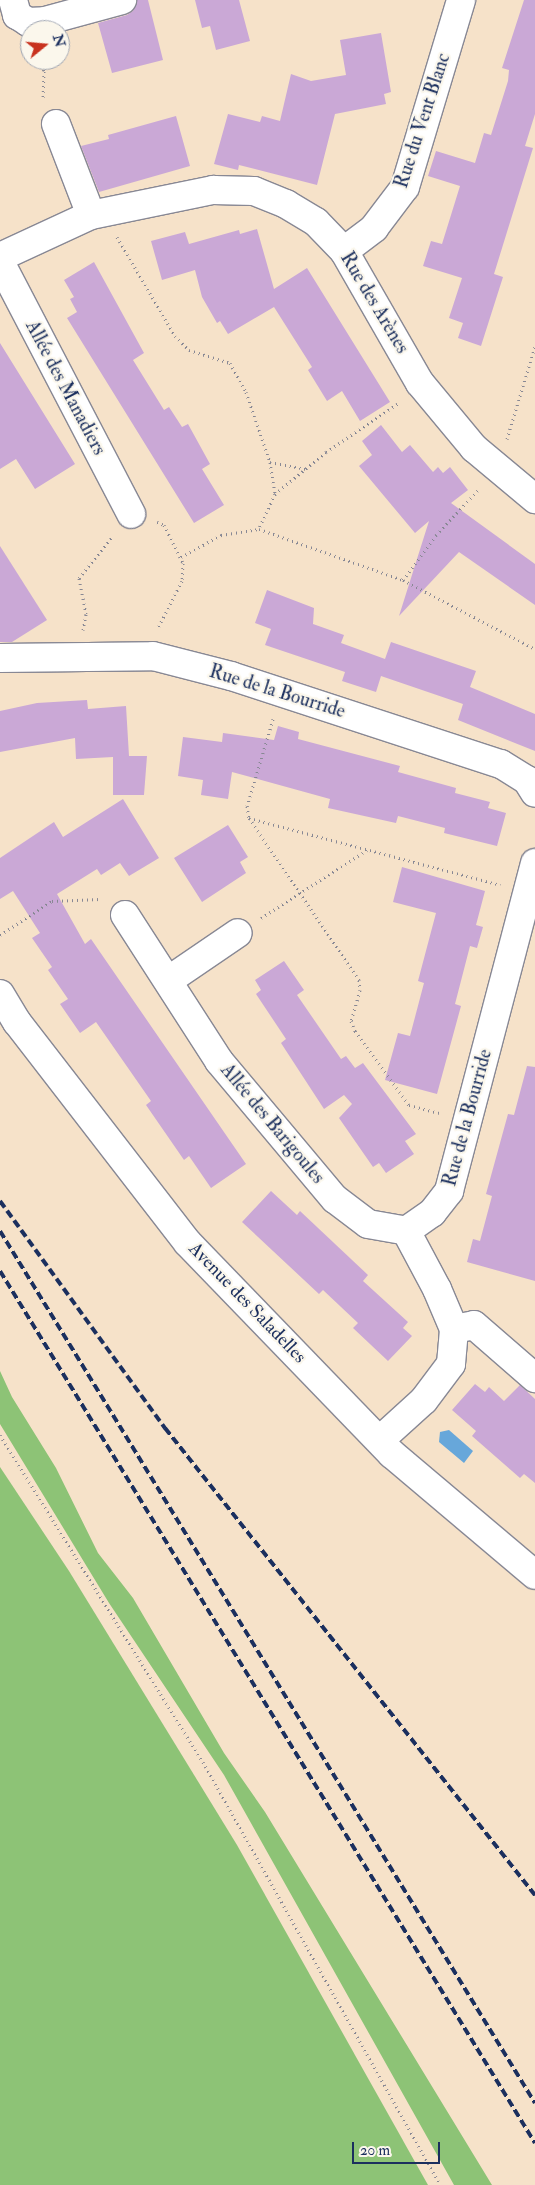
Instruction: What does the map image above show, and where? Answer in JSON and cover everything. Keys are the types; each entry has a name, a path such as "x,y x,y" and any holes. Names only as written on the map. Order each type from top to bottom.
{"street":[{"path":"13,0 17,15 28,22 45,21 122,0"},
{"name":"Rue du Vent Blanc","path":"344,251 374,228 405,187 461,0"},
{"path":"56,124 97,214"},
{"name":"Rue des Arènes","path":"0,257 97,214 212,190 254,191 316,222 344,251 420,383 474,448 535,499"},
{"name":"Allée des Manadiers","path":"0,262 131,514"},
{"name":"Rue de la Bourride","path":"0,658 79,655 153,656 280,692 501,764 527,780 535,794"},
{"name":"Rue de la Bourride","path":"406,1231 432,1213 449,1192 535,863"},
{"name":"Allée des Barigoules","path":"125,915 169,980 219,1061 335,1199 368,1224 406,1231"},
{"path":"169,980 238,933"},
{"name":"Avenue des Saladelles","path":"0,994 17,1022 188,1243 392,1454 535,1576"},
{"path":"380,1440 424,1400 451,1364 454,1329 437,1289 406,1231"},
{"path":"454,1329 474,1325 535,1378"}],"path":[{"path":"44,70 43,106 56,124"},
{"path":"97,214 174,336 189,350 230,363 246,392 270,462 275,494"},
{"path":"259,529 275,494 305,469 404,400 420,383"},
{"path":"270,462 305,469"},
{"path":"79,655 86,614 79,578 131,514 164,525 180,557 182,581 158,629 153,656"},
{"path":"180,557 221,535 259,529 403,580 535,649"},
{"path":"280,692 247,806 249,818 359,980 360,990 351,1021 355,1030 409,1105 468,1119"},
{"path":"249,818 528,892"},
{"path":"238,933 368,850"},
{"path":"0,935 52,901 114,899 125,915"},
{"path":"0,1435 203,1762 440,2185"}],"green space":[{"path":"0,1371 12,1397 56,1468 98,1553 133,1598 224,1753 265,1812 492,2185 454,2185 224,1775 109,1603 0,1424"},
{"path":"0,1467 69,1571 237,1845 428,2185 0,2185"}],"water":[{"path":"449,1430 473,1451 464,1463 439,1442 440,1432"}],"building":[{"path":"137,0 148,0 163,60 112,73 98,23 127,15 133,11"},
{"path":"195,0 239,0 250,41 216,50 210,26 202,28"},
{"path":"524,0 535,0 535,114 525,146 533,148 494,274 503,277 481,346 458,338 463,323 449,318 462,278 423,266 431,241 442,244 460,186 428,176 436,151 475,163 484,133 491,135 508,81 509,70 502,68"},
{"path":"381,33 391,92 384,94 386,104 335,114 317,185 239,165 238,170 214,164 228,114 260,122 262,116 280,121 291,74 311,81 346,75 340,40"},
{"path":"176,116 190,166 99,192 81,146 109,139 108,135"},
{"path":"257,229 274,289 307,268 390,402 360,421 342,391 327,401 308,370 312,367 274,307 228,334 220,321 217,323 202,297 195,270 162,280 151,241 185,232 189,244 239,230 240,234"},
{"path":"94,262 144,353 133,360 164,410 169,407 182,427 188,424 210,464 202,469 224,505 194,523 67,318 77,312 70,299 74,297 64,280"},
{"path":"0,343 75,464 35,489 16,459 0,469"},
{"path":"381,425 402,452 410,445 433,472 438,467 443,473 450,467 468,490 451,503 535,564 535,605 459,552 399,616 429,521 415,533 359,466 372,455 362,441"},
{"path":"0,546 47,620 12,642 0,642"},
{"path":"267,590 314,608 313,624 344,635 341,643 385,659 391,642 476,671 470,687 535,714 535,751 458,720 463,704 381,676 376,692 342,681 345,672 265,645 271,629 255,623"},
{"path":"87,700 88,709 126,706 129,756 147,756 144,795 113,795 113,757 76,759 75,738 0,752 0,711 37,703"},
{"path":"278,726 299,732 298,739 400,766 398,772 456,788 455,793 490,802 488,808 506,813 497,846 444,833 445,828 398,816 396,823 328,808 330,799 232,772 228,799 201,795 203,780 178,776 183,737 222,742 223,733 274,740"},
{"path":"123,799 159,858 129,876 120,863 101,875 97,869 57,894 85,944 91,939 246,1164 211,1188 189,1156 184,1160 146,1105 151,1101 96,1022 80,1033 60,1004 68,999 48,970 52,967 32,938 40,933 13,891 0,899 0,858 54,822 63,837"},
{"path":"228,825 248,857 240,862 246,873 202,902 174,858"},
{"path":"402,867 485,891 476,925 483,927 477,948 470,946 455,1004 461,1006 437,1094 385,1080 398,1033 410,1036 424,983 418,981 436,913 393,902"},
{"path":"284,961 304,990 297,995 341,1059 346,1056 355,1068 363,1063 416,1134 405,1141 414,1154 386,1173 379,1163 373,1167 339,1118 352,1104 344,1095 324,1109 281,1043 286,1039 256,994 261,990 255,980"},
{"path":"527,1066 535,1067 535,1281 467,1262 473,1239 480,1241 492,1196 486,1194 508,1114 514,1115"},
{"path":"271,1191 297,1215 300,1211 368,1275 363,1281 408,1322 403,1328 412,1336 388,1361 353,1328 358,1323 323,1290 319,1294 242,1222"},
{"path":"475,1384 485,1392 489,1387 504,1401 520,1385 535,1399 535,1483 524,1474 520,1478 472,1436 476,1431 452,1410"}],"railway":[{"path":"0,1201 165,1428 535,1895"},
{"path":"0,1231 535,2103"},
{"path":"0,1271 535,2143"}]}
